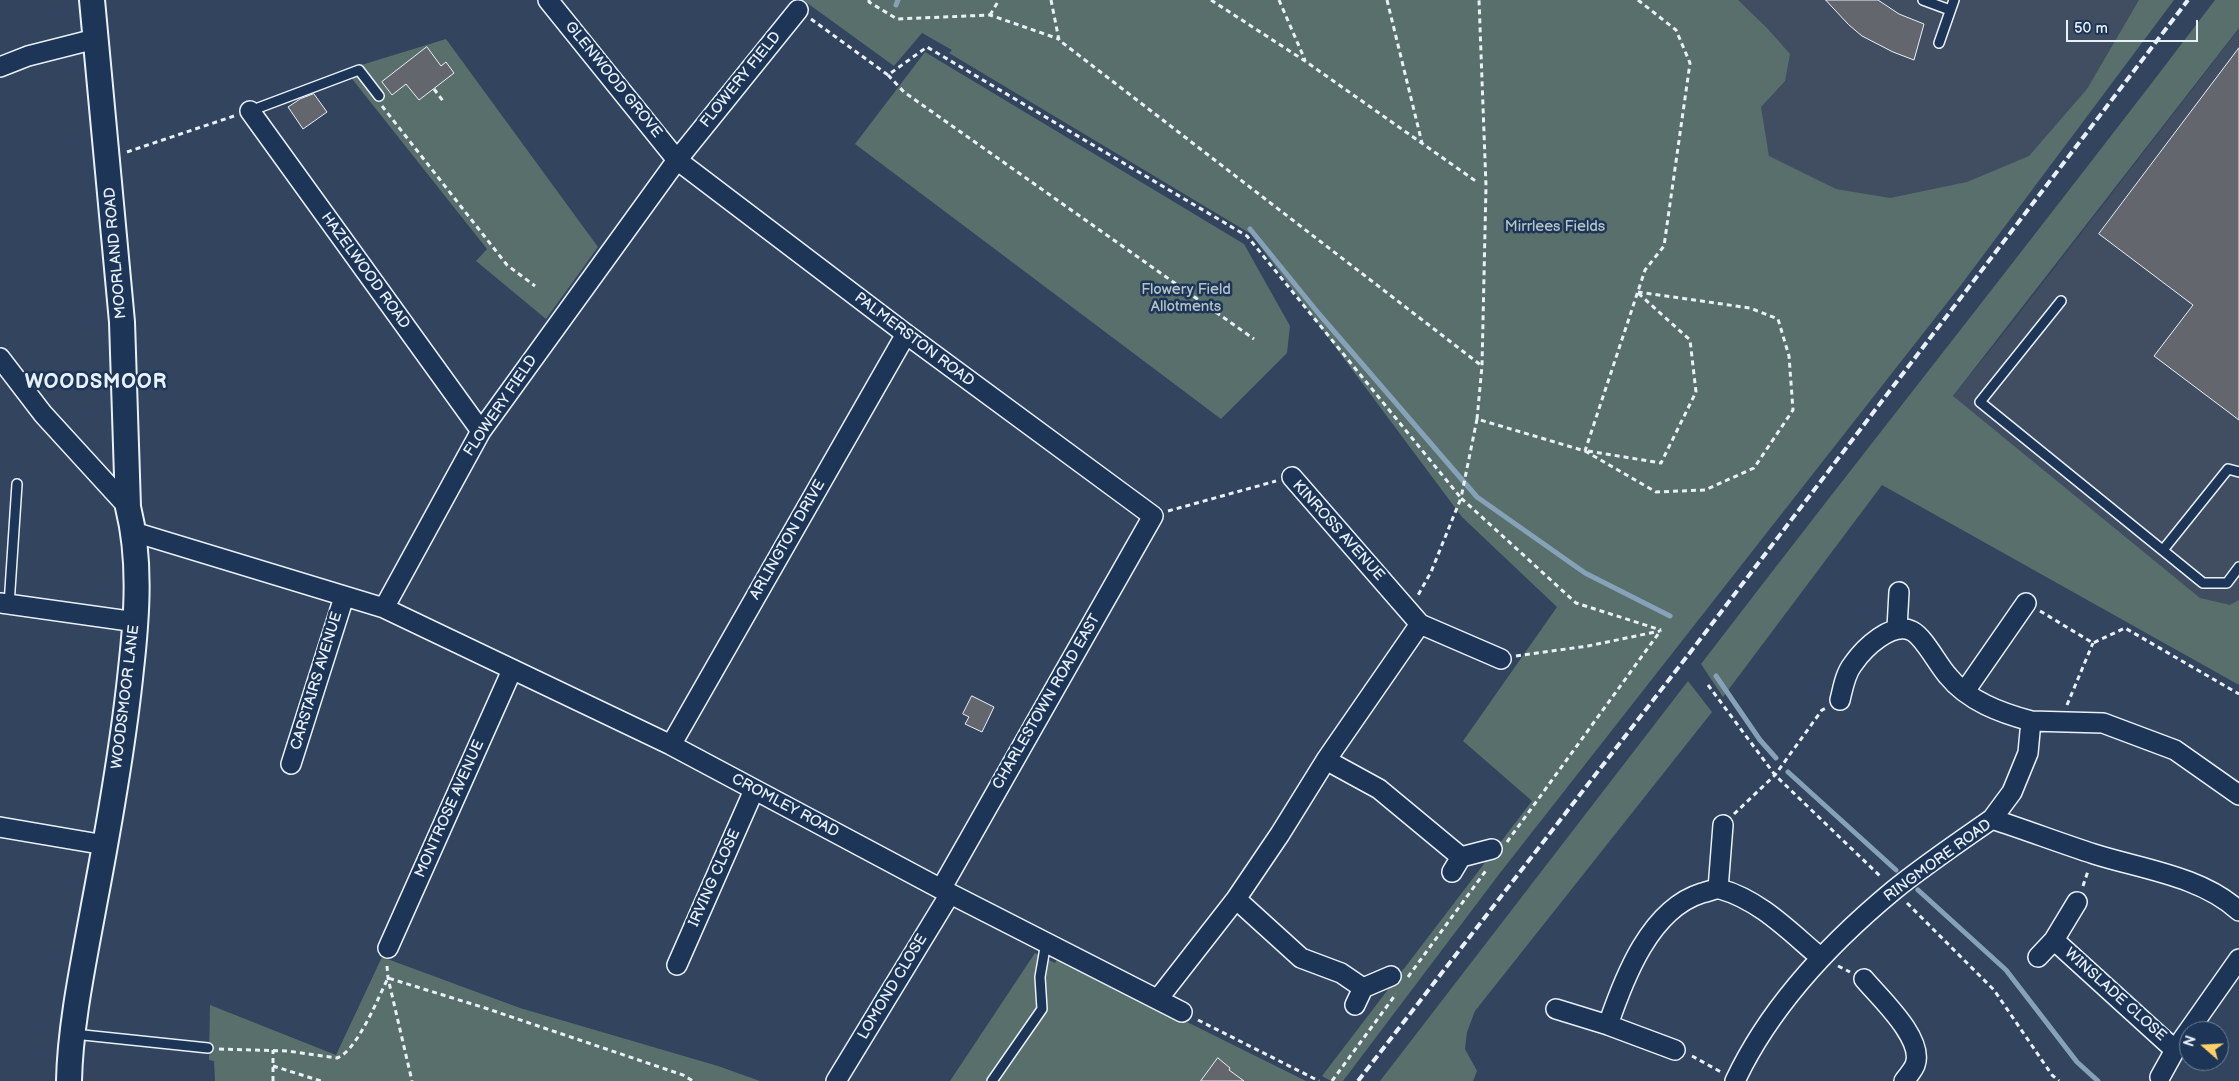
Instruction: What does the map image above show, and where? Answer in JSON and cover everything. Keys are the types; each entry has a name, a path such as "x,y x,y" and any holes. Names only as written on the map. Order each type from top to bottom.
{"street":[{"name":"MOORLAND ROAD","path":"92,0 122,322 128,507"},
{"name":"GLENWOOD GROVE","path":"548,0 677,160"},
{"name":"FLOWERY FIELD","path":"384,608 481,431 677,160 798,10"},
{"path":"0,67 28,56 95,39"},
{"name":"HAZELWOOD ROAD","path":"250,111 481,431"},
{"name":"PALMERSTON ROAD","path":"677,160 906,334 1153,516"},
{"name":"ARLINGTON DRIVE","path":"671,745 906,334"},
{"name":"WOODSMOOR LANE","path":"0,358 43,414 128,507 134,532 136,622 124,733 106,845 85,954 73,1034 69,1081"},
{"name":"KINROSS AVENUE","path":"1292,477 1414,618 1501,659"},
{"name":"CHARLESTOWN ROAD EAST","path":"946,891 1153,516"},
{"path":"134,532 384,608"},
{"path":"1897,628 1900,592"},
{"name":"CARSTAIRS AVENUE","path":"291,764 344,597"},
{"path":"1965,692 2026,603"},
{"path":"5,604 136,622"},
{"name":"CROMLEY ROAD","path":"384,608 671,745 946,891 1182,1012"},
{"path":"1158,999 1236,898 1280,834 1414,618"},
{"path":"1840,700 1845,678 1852,664 1885,633 1897,628 1905,628 1915,632 1949,678 1965,692 2004,714 2031,721 2103,722 2175,750 2239,795"},
{"name":"MONTROSE AVENUE","path":"388,948 512,670"},
{"path":"1992,819 2012,792 2028,753 2031,721"},
{"path":"1326,760 1379,789 1456,865 1492,849"},
{"name":"IRVING CLOSE","path":"676,965 754,790"},
{"name":"RINGMORE ROAD","path":"1735,1080 1770,1019 1820,957 1894,890 1992,819 2095,854 2183,878 2232,905 2239,911"},
{"path":"1718,889 1723,825"},
{"path":"0,827 106,845"},
{"path":"1608,1025 1622,986 1642,944 1664,919 1688,898 1718,889 1756,904 1820,957"},
{"name":"LOMOND CLOSE","path":"836,1081 946,891"},
{"path":"1236,898 1301,958 1340,973 1363,988"},
{"path":"2038,957 2054,940 2077,902"},
{"name":"WINSLADE CLOSE","path":"2054,940 2175,1050"},
{"name":"WINSLADE CLOSE","path":"2160,1077 2175,1050 2239,959"},
{"path":"1355,1005 1363,988 1390,976"},
{"path":"1864,980 1901,1022 1915,1043 1916,1063 1904,1081"},
{"path":"1556,1009 1608,1025 1675,1050"}],"lane":[{"path":"1923,0 1950,10"},
{"path":"1939,43 1954,0"},
{"path":"250,111 359,70 379,96"},
{"path":"2061,301 1980,402 2203,583 2227,583 2239,567"},
{"path":"2163,550 2228,469 2239,472"},
{"path":"5,604 17,484"},
{"path":"992,1081 1042,1010 1040,977 1046,942"},
{"path":"73,1034 208,1048"}],"path":[{"path":"869,0 869,2 897,19 990,15 1059,40 1482,366"},
{"path":"990,15 999,0"},
{"path":"1051,0 1059,40"},
{"path":"1211,0 1305,61 1477,182"},
{"path":"1278,0 1305,61"},
{"path":"1387,0 1422,143"},
{"path":"1414,618 1461,497 1477,419 1482,366 1486,186 1479,0"},
{"path":"1585,451 1645,270 1664,246 1690,63 1676,30 1638,0"},
{"path":"798,10 888,75 904,92 1254,339"},
{"path":"888,75 927,47 1247,236 1461,497 1576,603 1662,630 1588,646 1501,659"},
{"path":"434,89 443,100"},
{"path":"379,96 383,101 380,104 507,265 535,286"},
{"path":"107,159 250,111"},
{"path":"1477,419 1585,451 1661,463 1696,392 1690,340 1638,292"},
{"path":"1585,451 1656,492 1705,490 1754,468 1794,410 1789,356 1778,319 1750,308 1638,292"},
{"name":"KINROSS AVENUE","path":"1153,516 1292,477"},
{"path":"2026,603 2093,643"},
{"path":"2060,722 2093,643 2125,628 2239,694"},
{"path":"1723,825 1775,775 1822,710 1840,700"},
{"path":"2077,902 2095,854"},
{"path":"1820,957 1864,980"},
{"path":"208,1048 273,1050 337,1058 342,1056 352,1045 388,978"},
{"path":"388,978 412,1081"},
{"path":"388,978 617,1052 683,1075 693,1081"},
{"path":"1182,1012 1319,1081"},
{"path":"272,1081 273,1050"},
{"path":"1675,1050 1698,1059 1735,1080"},
{"path":"273,1066 321,1081"}],"shaded area":[{"path":"1735,0 2170,0 1951,285 1769,156 1744,9"},
{"path":"2239,29 2239,684 1882,485 2015,319"}],"green space":[{"name":"Mirrlees Fields","path":"803,0 1738,0 1790,54 1785,81 1761,107 1769,156 1836,189 1890,198 1967,182 2029,156 2087,89 2139,0 2174,0 1961,285 1500,873 1343,1081 1331,1081 1322,1076 1532,801 1463,741 1557,607 1462,517 1251,234 949,53 952,50 922,33 894,66"},
{"path":"2215,0 2239,0 2239,28 1953,396 2200,598 2230,605 2239,600 2239,685 1882,485 1723,697 1701,664"},
{"path":"446,39 598,247 546,319 476,261 487,249 345,70"},
{"name":"Flowery Field Allotments","path":"925,52 1244,244 1290,326 1287,353 1221,419 855,144"},
{"path":"1688,681 1712,712 1475,1011 1467,1032 1465,1049 1477,1071 1473,1081 1380,1081"},
{"path":"1035,953 1055,963 1058,958 1306,1081 950,1081"},
{"path":"382,957 520,1008 718,1066 760,1081 215,1081 214,1061 209,1060 210,1005 336,1055"}],"building":[{"path":"1826,0 1878,0 1899,14 1924,24 1914,60 1893,52 1862,36"},
{"path":"427,47 441,66 446,62 454,73 419,100 406,84 392,95 382,82"},
{"path":"2239,48 2239,420 2154,356 2193,305 2099,234"},
{"path":"314,94 327,112 303,129 288,107 300,99"},
{"path":"972,696 994,707 982,732 965,724 969,717 963,714"},
{"path":"1218,1058 1230,1068 1229,1070 1244,1081 1201,1081"}],"waterway":[{"path":"896,5 898,0"},
{"path":"1250,229 1319,314 1477,497 1585,573 1670,616"},
{"path":"1716,676 1760,740 1776,758"},
{"path":"1788,772 1896,870"},
{"path":"1918,890 2006,970 2077,1062 2098,1081"}],"railway":[{"path":"1358,1081 1692,650 2188,0"}],"district":[{"name":"WOODSMOOR","path":"96,383"}]}
